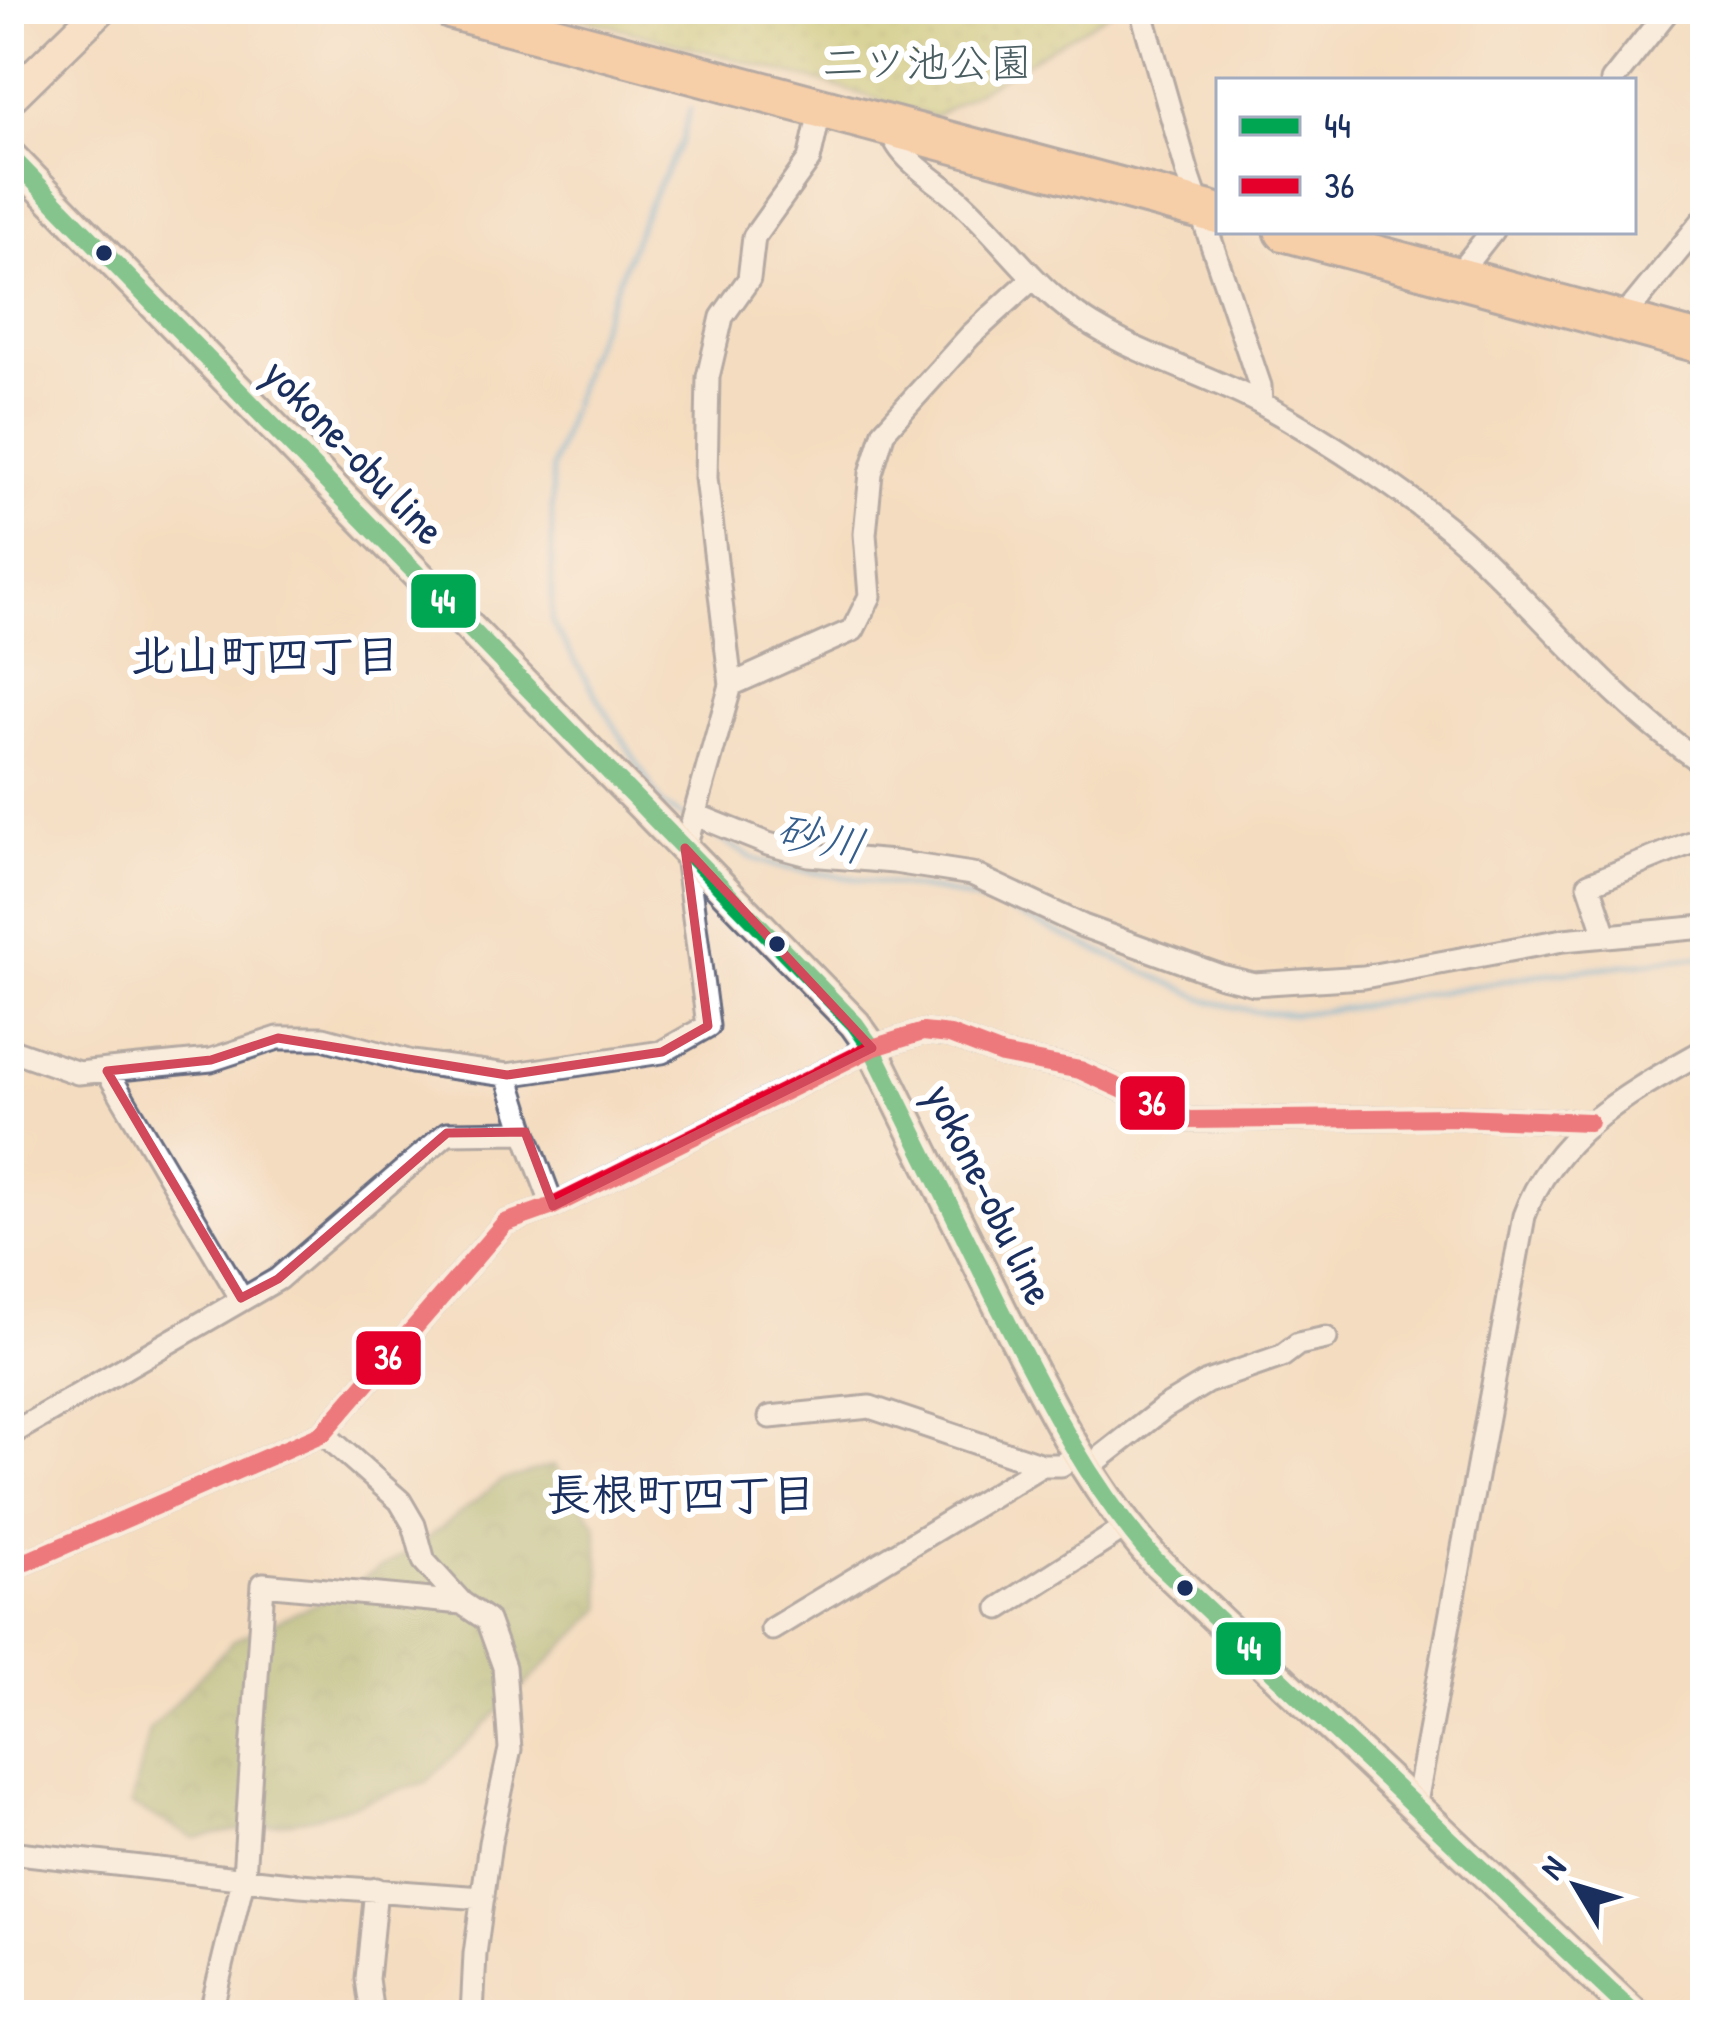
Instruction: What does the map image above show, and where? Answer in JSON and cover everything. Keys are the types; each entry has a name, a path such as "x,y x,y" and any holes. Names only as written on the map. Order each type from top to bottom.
{"highway":[{"path":"451,9 1211,212"},
{"path":"1296,234 1705,344"}],"main road":[{"path":"9,99 101,9"},
{"name":"yokone-obu line","path":"9,155 855,1024 872,1048 1082,1462 1126,1527 1154,1559 1635,2015"}],"street":[{"path":"1141,9 1188,174 1211,212"},
{"path":"1614,78 1669,9"},
{"path":"9,1048 78,1073 211,1060 278,1038 322,1037 412,1062 507,1075 662,1052 707,1026 685,848 731,686 706,478 708,377 722,317 749,279 754,237 809,160 817,125 831,110"},
{"path":"891,127 898,146 981,220 1032,279 1066,307 1126,346 1261,403 1384,483 1468,545 1603,678 1705,765"},
{"path":"1619,322 1705,218"},
{"path":"1217,234 1261,403"},
{"path":"1455,278 1490,234"},
{"path":"731,686 853,630 870,596 865,534 871,473 884,431 971,334 1032,279"},
{"path":"696,815 808,855 972,874 1083,926 1254,984 1364,976 1606,935 1705,927"},
{"path":"1606,935 1589,884 1705,836"},
{"path":"9,1562 26,1562 323,1433 505,1223 553,1206 872,1048 923,1032 950,1034 1002,1054 1080,1070 1189,1120 1456,1117 1589,1122"},
{"path":"1415,1808 1524,1216 1553,1161 1589,1122 1616,1101 1705,1050"},
{"path":"106,1071 241,1298"},
{"path":"507,1075 553,1206"},
{"path":"9,1435 278,1279 447,1133 525,1132"},
{"path":"770,1417 870,1407 1042,1465 1061,1465 1082,1462 1207,1382 1282,1356 1298,1344 1326,1338"},
{"path":"323,1433 400,1502 414,1525 424,1562 461,1603 488,1620 504,1667 510,1748 483,1898 472,2015"},
{"path":"772,1628 1042,1465"},
{"path":"1000,1608 1126,1527"},
{"path":"211,2015 244,1876 263,1584 461,1603"},
{"path":"9,1852 300,1885 483,1898"},
{"path":"372,2015 367,1978 376,1889"}],"highlighted area":[{"path":"685,848 872,1048 553,1206 525,1132 447,1133 278,1279 241,1298 107,1071 211,1060 278,1038 507,1075 662,1052 708,1026"}],"green space":[{"name":"二ツ池公園","path":"548,9 1116,9 934,117"},
{"path":"554,1465 596,1524 603,1608 427,1782 311,1818 194,1838 131,1805 149,1730 234,1640 328,1598 415,1548 501,1481"}],"waterway":[{"name":"砂川","path":"687,819 663,805 552,623 552,468 585,363 647,208 682,141 690,109"},
{"name":"砂川","path":"704,829 752,858 779,867 943,892 998,906 1212,1002 1257,1012 1294,1014 1348,1008 1535,975 1705,956"}],"transit line":[{"name":"44","path":"9,155 855,1024 872,1048 1052,1408 1088,1471 1130,1530 1154,1559 1635,2015"},
{"name":"36","path":"9,1562 26,1562 323,1433 505,1223 553,1206 872,1048 923,1032 950,1035 1002,1055 1080,1070 1189,1120 1456,1117 1589,1122"}],"district":[{"name":"北山町四丁目","path":"265,654"},
{"name":"長根町四丁目","path":"681,1493"}]}
